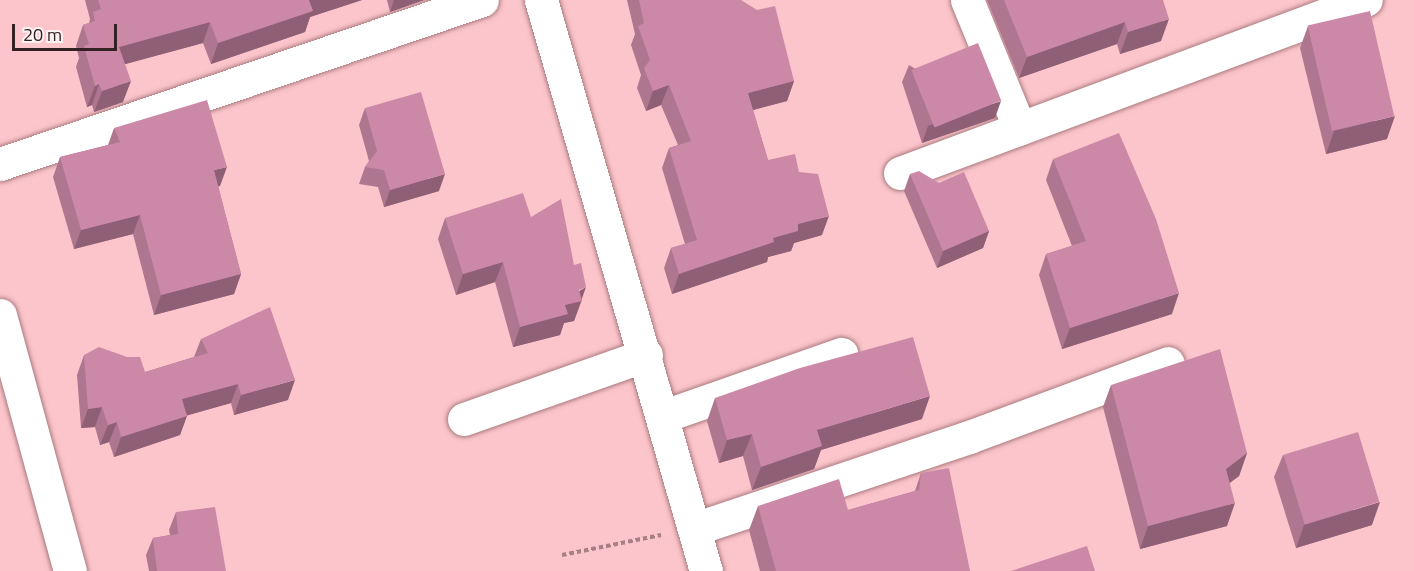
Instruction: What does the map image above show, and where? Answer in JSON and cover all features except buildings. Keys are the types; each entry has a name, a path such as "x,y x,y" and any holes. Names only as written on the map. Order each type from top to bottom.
{"street":[{"path":"0,164 482,0"},
{"path":"541,0 664,416 706,571"},
{"path":"967,0 1020,129"},
{"path":"900,173 1366,0"},
{"path":"0,315 70,571"},
{"path":"664,416 841,354"},
{"path":"464,419 646,355"},
{"path":"694,529 969,436 1168,363"}],"path":[{"path":"562,555 694,529"}]}
